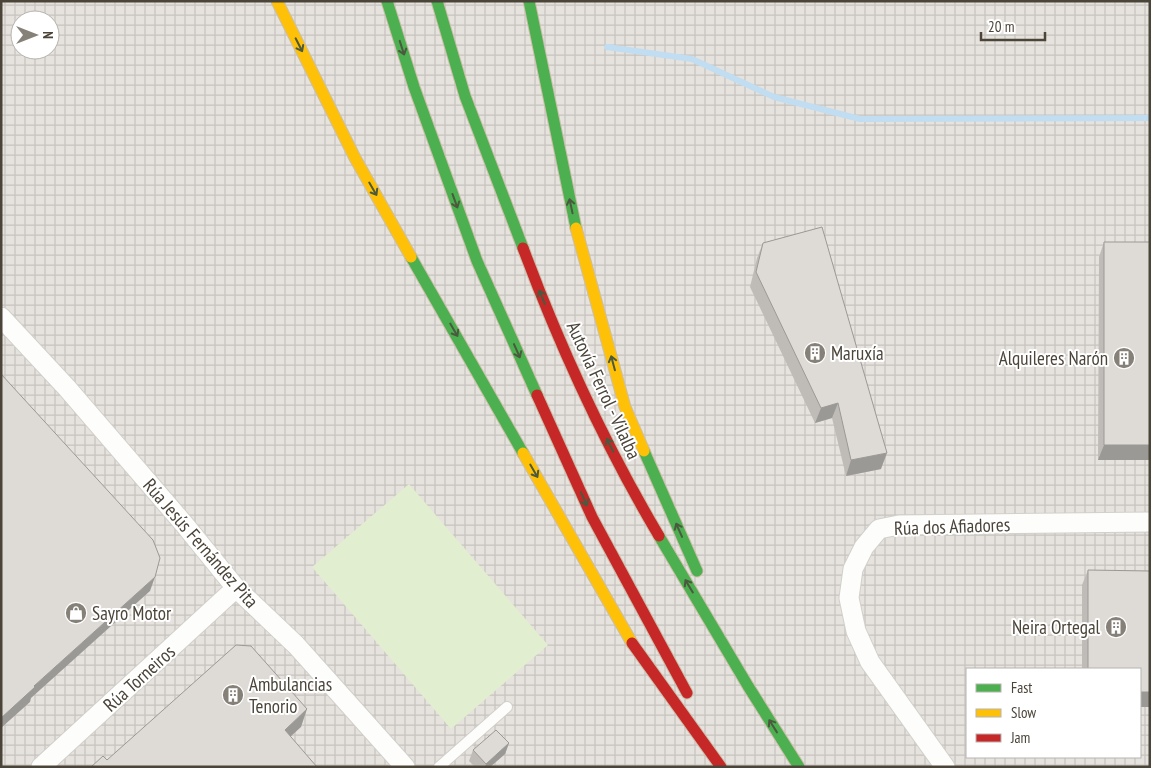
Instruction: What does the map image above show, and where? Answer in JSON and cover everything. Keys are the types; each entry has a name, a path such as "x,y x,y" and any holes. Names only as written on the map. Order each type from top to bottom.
{"highway":[{"path":"277,1 356,158 625,633 721,767"},
{"path":"387,1 414,87 477,261 592,517 691,700"},
{"name":"Autovía Ferrol - Vilalba","path":"437,1 465,96 542,299 587,399 636,497 748,686 799,767"},
{"path":"529,1 575,224 625,407 700,578"},
{"path":"536,1 546,87"},
{"path":"708,596 748,686"},
{"path":"711,733 731,767"}],"street":[{"name":"Rúa Jesús Fernández Pita","path":"1,317 67,388 184,524 236,588 296,645 404,767"},
{"name":"Rúa dos Afiadores","path":"945,767 870,662 856,631 849,598 853,569 864,547 879,529 899,525 1150,522"},
{"name":"Rúa Torneiros","path":"41,767 236,588"}],"lane":[{"path":"439,767 507,707"}],"shaded area":[{"path":"1,1 1150,1 1150,767 1,767"}],"green space":[{"path":"409,484 548,645 451,729 312,567"}],"building":[{"name":"Maruxía","path":"822,227 887,453 851,460 838,403 821,408 756,272 763,243"},
{"name":"Alquileres Narón","path":"1104,242 1150,242 1150,445 1104,445"},
{"path":"1,374 153,540 160,558 155,577 1,718"},
{"name":"Neira Ortegal","path":"1088,570 1150,571 1150,692 1141,692 1141,668 1088,668"},
{"name":"Ambulancias Tenorio","path":"236,645 251,646 307,709 285,730 317,767 91,767 103,756 107,760"},
{"path":"496,730 509,743 486,764 473,750"}],"waterway":[{"path":"607,47 692,59 774,97 860,119 1150,118"}],"traffic: fast":[{"path":"387,1 414,87 477,261 537,395"},
{"path":"437,1 465,96 523,248"},
{"path":"529,1 576,228"},
{"path":"411,257 523,453"},
{"path":"644,451 697,571"},
{"path":"659,536 748,686 799,767"}],"traffic: slow":[{"path":"277,1 355,158 411,257"},
{"path":"576,228 625,407 644,451"},
{"path":"523,453 632,643"}],"traffic: jam":[{"path":"523,248 568,359 620,467 659,536"},
{"path":"537,395 592,517 687,693"},
{"path":"632,643 721,767"}],"place":[{"name":"Maruxía","path":"815,353"},
{"name":"Alquileres Narón","path":"1124,358"},
{"name":"Sayro Motor","path":"76,613"},
{"name":"Neira Ortegal","path":"1116,627"},
{"name":"Ambulancias Tenorio","path":"233,695"}]}
